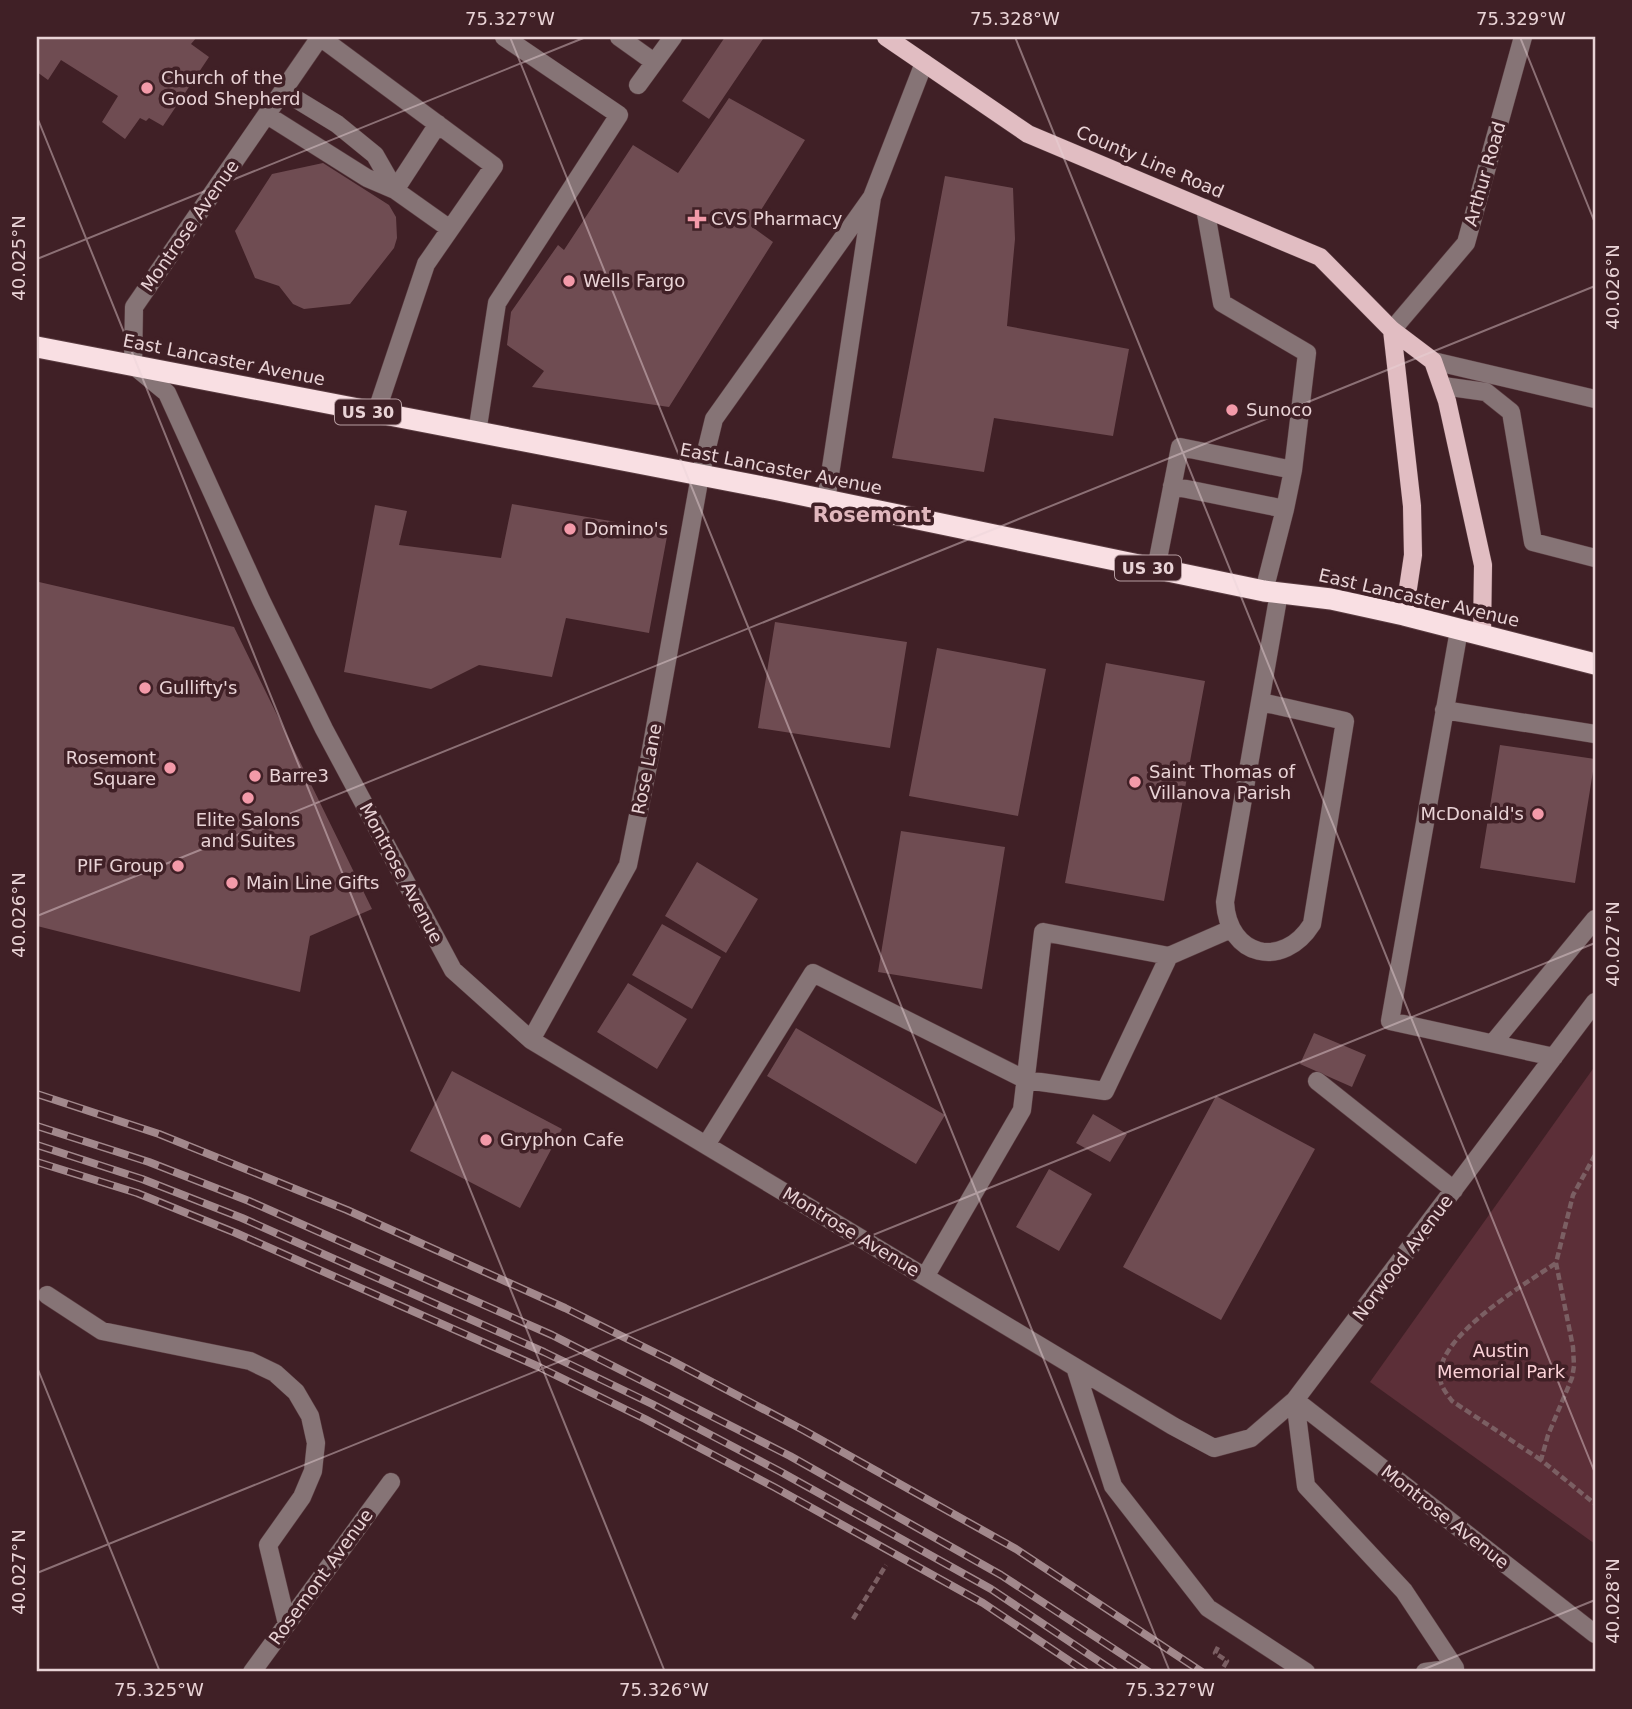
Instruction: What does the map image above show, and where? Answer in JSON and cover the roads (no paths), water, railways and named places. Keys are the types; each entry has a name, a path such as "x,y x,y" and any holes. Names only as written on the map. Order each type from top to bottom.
{"highway":[{"name":"East Lancaster Avenue","path":"37,347 700,476 1272,592 1331,599 1595,664"}],"main road":[{"name":"County Line Road","path":"886,37 1028,134 1320,257 1392,330 1433,361"},
{"path":"1392,330 1412,506 1413,555 1404,615"},
{"path":"1433,361 1443,386 1483,565 1482,635"}],"street":[{"name":"Montrose Avenue","path":"320,37 134,307 133,365 167,393 261,600 324,729 453,970 531,1040 1173,1426"},
{"path":"320,37 495,166 426,264 376,414"},
{"path":"477,433 497,303 619,115 504,37"},
{"path":"619,37 654,62"},
{"path":"638,85 673,37"},
{"name":"Arthur Road","path":"1392,330 1466,243 1523,37"},
{"path":"826,501 872,197 924,63"},
{"path":"283,91 337,124 375,155 395,190"},
{"path":"267,114 368,178 395,190 450,229"},
{"path":"395,190 438,124"},
{"name":"Rose Lane","path":"531,1040 628,865 700,476 714,419 872,197"},
{"path":"1205,208 1222,303 1307,353 1293,470 1272,592 1261,702 1225,902 1226,916 1240,941 1266,952 1293,946 1312,924 1345,721 1261,702"},
{"path":"1433,361 1595,399"},
{"path":"1443,386 1486,392 1511,412 1533,542 1595,558"},
{"path":"1156,569 1180,447 1293,470"},
{"path":"1172,486 1285,509"},
{"path":"1458,630 1390,1021 1554,1056"},
{"path":"1444,710 1595,734"},
{"path":"1493,1043 1595,919"},
{"path":"925,1277 1022,1110 1042,932 1169,956 1231,929"},
{"path":"706,1145 813,973 1026,1080 1105,1091 1169,956"},
{"name":"Norwood Avenue","path":"1173,1426 1214,1448 1251,1438 1295,1400 1595,1002"},
{"path":"1318,1081 1454,1190"},
{"path":"47,1295 102,1331 250,1361 275,1373 296,1392 310,1416 316,1443 313,1471 302,1497 268,1545 287,1624"},
{"path":"1075,1367 1113,1486 1208,1608 1306,1672"},
{"name":"Montrose Avenue","path":"1295,1400 1595,1634"},
{"path":"1295,1400 1306,1486 1404,1591 1457,1670"},
{"name":"Rosemont Avenue","path":"251,1672 391,1482"},
{"path":"1425,1672 1457,1670"}],"railway":[{"path":"37,1094 159,1134 347,1210 565,1308 674,1362 805,1431 1016,1549 1202,1672"},
{"path":"37,1126 149,1162 249,1201 552,1335 790,1456 1001,1575 1149,1672"},
{"path":"37,1145 142,1179 242,1218 544,1352 652,1404 781,1472 991,1589 1115,1672"},
{"path":"37,1162 137,1193 236,1233 537,1366 774,1487 983,1603 1086,1672"}],"place":[{"name":"Church of the Good Shepherd","path":"147,88"},
{"name":"CVS Pharmacy","path":"697,219"},
{"name":"Wells Fargo","path":"569,281"},
{"name":"Sunoco","path":"1232,410"},
{"name":"Domino's","path":"570,529"},
{"name":"Gullifty's","path":"145,688"},
{"name":"Rosemont Square","path":"170,768"},
{"name":"Barre3","path":"255,776"},
{"name":"Saint Thomas of Villanova Parish","path":"1135,782"},
{"name":"Elite Salons and Suites","path":"248,798"},
{"name":"McDonald's","path":"1538,814"},
{"name":"PIF Group","path":"178,866"},
{"name":"Main Line Gifts","path":"232,883"},
{"name":"Gryphon Cafe","path":"486,1140"}],"district":[{"name":"Rosemont","path":"872,515"}],"park label":[{"name":"Austin Memorial Park","path":"1501,1361"}]}
